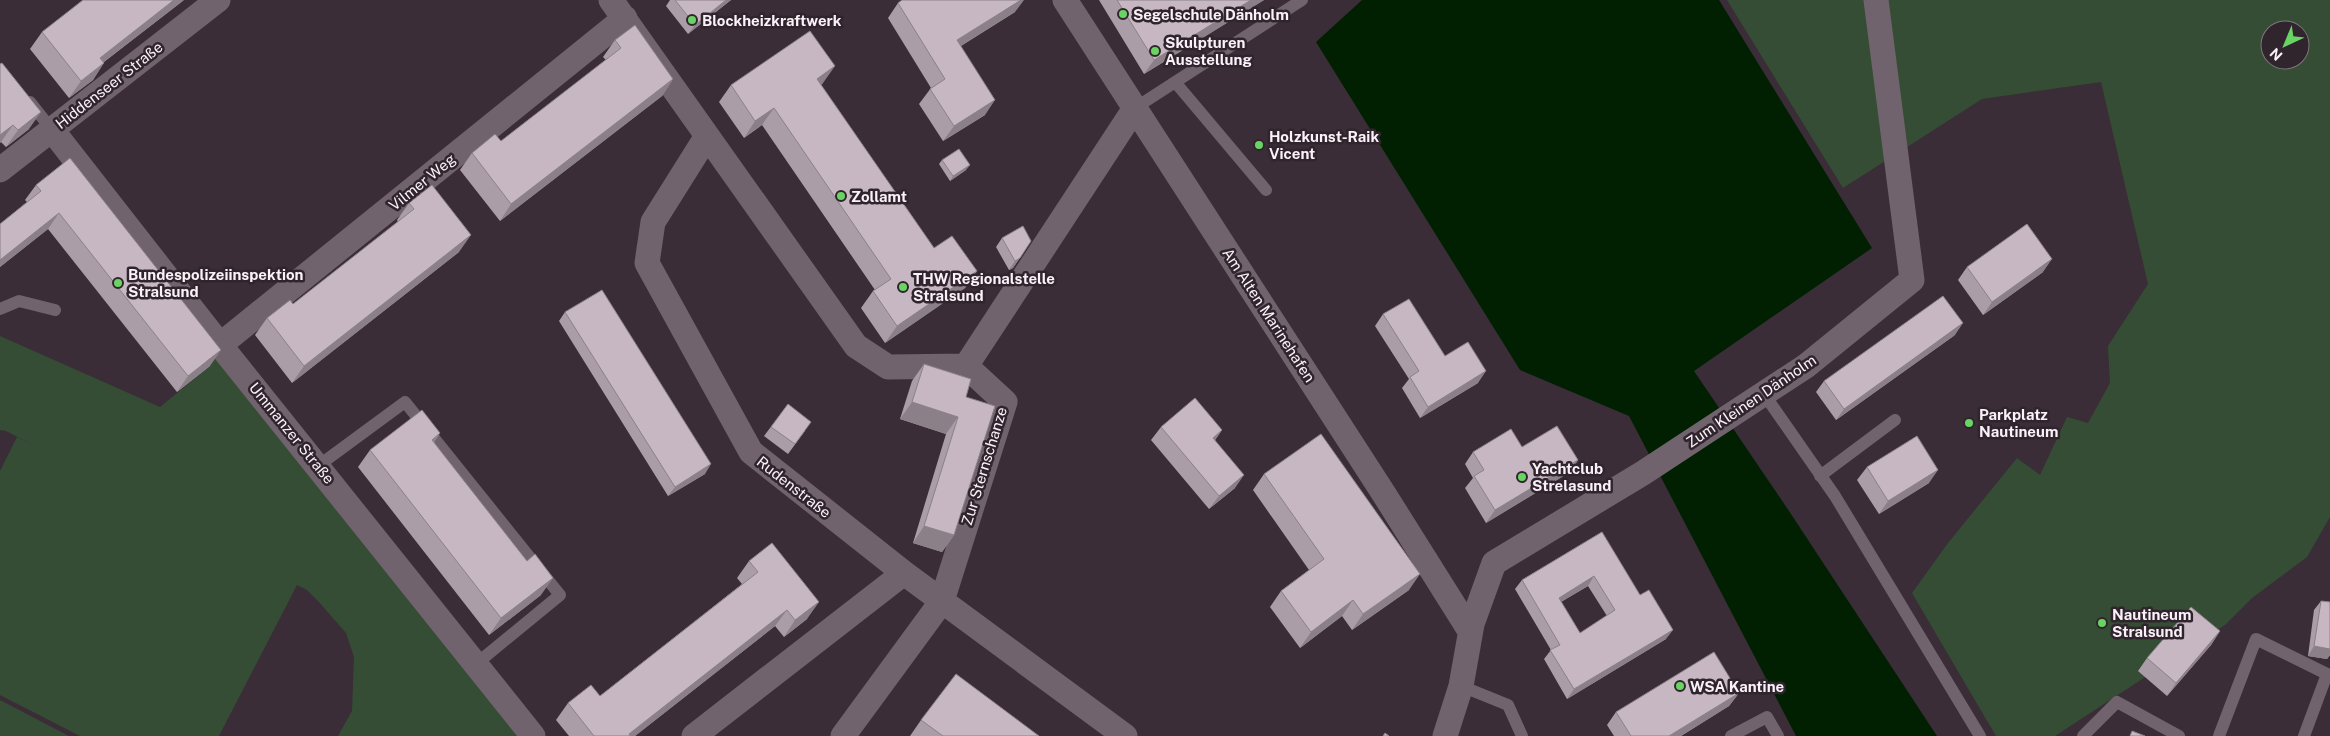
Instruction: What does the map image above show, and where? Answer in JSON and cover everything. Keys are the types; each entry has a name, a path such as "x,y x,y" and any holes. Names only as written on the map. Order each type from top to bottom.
{"street":[{"name":"Hiddenseer Straße","path":"0,170 218,0"},
{"name":"Am Alten Marinehafen","path":"1065,0 1384,494 1470,631"},
{"name":"Zum Kleinen Dänholm","path":"1445,736 1461,686 1470,631 1494,563 1643,473 1806,366 1912,280 1876,0"},
{"path":"618,9 856,346 888,366 966,366 1135,108"},
{"name":"Vilmer Weg","path":"220,345 618,9"},
{"name":"Ummanzer Straße","path":"52,130 220,345 533,736"},
{"name":"Rudenstraße","path":"706,136 653,222 647,263 751,452 904,573 1125,736"},
{"name":"Zur Sternschanze","path":"842,736 942,601 1005,402 966,366"},
{"path":"694,736 904,573"}],"lane":[{"path":"1135,108 1302,0"},
{"path":"1175,82 1266,190"},
{"path":"23,94 52,130"},
{"path":"0,309 19,301 55,310"},
{"path":"1764,394 1835,496 1980,736"},
{"path":"318,466 404,402 560,595 476,664"},
{"path":"1820,476 1895,420"},
{"path":"2219,736 2256,639 2327,674 2304,736"},
{"path":"1461,686 1508,705 1522,736"},
{"path":"2083,736 2117,702 2179,736"},
{"path":"1730,736 1767,717 1778,736"}],"shaded area":[{"path":"1362,0 1719,0 1872,248 1694,371 1937,736 1796,736 1629,416 1520,370 1316,42"},
{"path":"1727,0 2330,0 2330,517 2307,557 2252,598 2225,625 2055,736 1996,736 1912,593 1948,543 2017,458 2040,475 2067,417 2088,423 2110,383 2108,346 2148,284 2101,82 1982,99 1843,188"},
{"path":"0,336 160,407 210,366 220,345 533,736 338,736 352,711 354,657 346,633 307,590 297,585 219,736 80,736 0,695 0,471 17,437 37,447 6,431 0,430"},
{"path":"0,700 69,736 0,736"}],"building":[{"path":"83,0 174,0 100,58 104,63 81,81 42,32"},
{"path":"675,0 726,0 695,25"},
{"path":"902,0 1021,0 957,40 995,100 954,126 930,89 945,79 898,3"},
{"name":"Skulpturen Ausstellung","path":"1117,0 1251,0 1154,60"},
{"path":"635,25 673,79 511,204 472,153 495,134 501,141 621,48 615,40"},
{"path":"810,31 835,66 817,79 934,248 952,236 977,271 897,326 873,291 891,279 774,108 755,121 731,85"},
{"path":"2,63 41,112 18,130 13,125 0,135 0,64"},
{"path":"959,149 970,165 953,176 942,160"},
{"path":"70,158 221,350 188,376 59,213 0,260 0,224 41,191 36,185"},
{"path":"432,185 471,235 304,366 267,318 290,300 293,304 414,209 409,203"},
{"path":"2027,224 2052,259 1992,302 1967,267"},
{"path":"1023,226 1031,241 1020,258 1015,261 1002,238"},
{"path":"602,290 711,464 675,487 565,312"},
{"path":"1943,296 1963,323 1844,409 1824,381"},
{"path":"1409,299 1445,356 1468,342 1486,371 1428,407 1410,377 1419,371 1383,314"},
{"path":"924,364 971,379 966,397 995,406 954,535 924,526 958,417 912,402"},
{"path":"1195,398 1222,430 1213,438 1244,475 1219,496 1161,427"},
{"path":"788,404 811,422 795,444 771,427"},
{"path":"422,410 440,433 432,440 527,561 535,554 553,578 501,618 370,450"},
{"path":"1557,426 1578,460 1495,510 1474,476 1484,470 1473,452 1511,429 1522,447"},
{"path":"1321,434 1420,574 1363,614 1353,600 1311,632 1281,591 1324,559 1264,474"},
{"path":"1917,436 1938,470 1888,501 1867,467"},
{"path":"1602,532 1640,595 1649,590 1673,630 1574,689 1550,650 1560,645 1522,580","holes":["1594,576 1615,610 1580,633 1559,598"]},
{"path":"772,543 819,602 795,620 787,610 629,734 630,736 594,736 568,703 591,685 600,696 758,572 749,561"},
{"path":"2321,601 2330,602 2330,649 2314,646"},
{"path":"2191,607 2220,631 2176,683 2147,658"},
{"path":"1714,652 1739,693 1669,736 1631,736 1616,712"},
{"path":"956,674 1039,736 943,736 921,720"},
{"path":"2132,731 2145,736 2130,736"}],"place":[{"name":"Segelschule Dänholm","path":"1123,14"},
{"name":"Blockheizkraftwerk","path":"692,20"},
{"name":"Skulpturen Ausstellung","path":"1155,51"},
{"name":"Holzkunst-Raik Vicent","path":"1259,145"},
{"name":"Zollamt","path":"841,196"},
{"name":"Bundespolizeiinspektion Stralsund","path":"118,283"},
{"name":"THW Regionalstelle Stralsund","path":"903,287"},
{"name":"Parkplatz Nautineum","path":"1969,423"},
{"name":"Yachtclub Strelasund","path":"1522,477"},
{"name":"Nautineum Stralsund","path":"2102,623"},
{"name":"WSA Kantine","path":"1680,686"}]}
